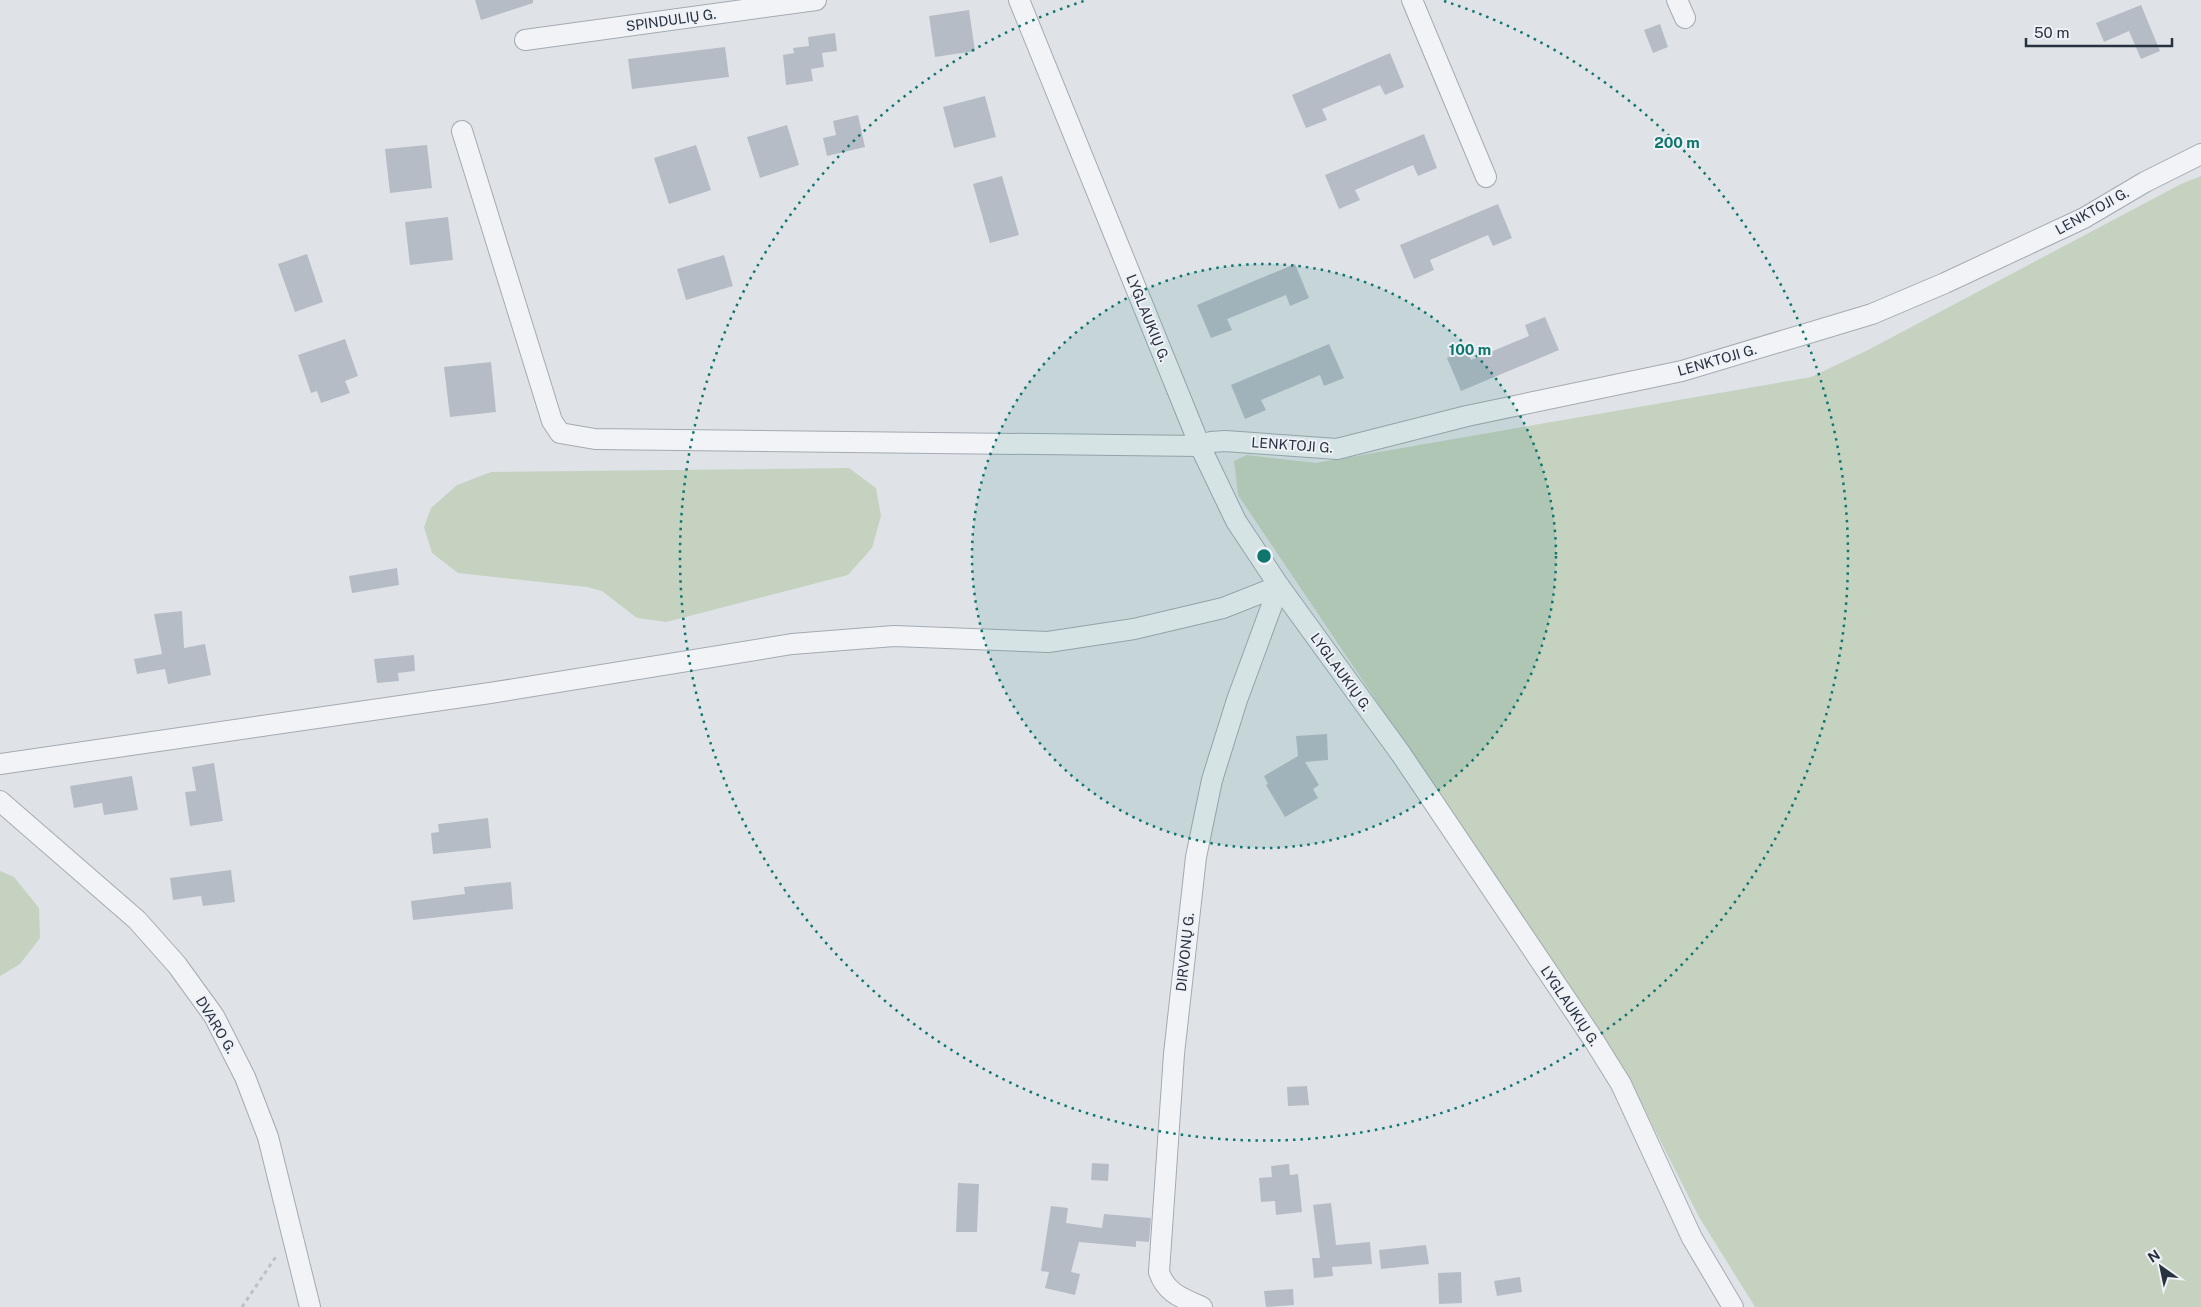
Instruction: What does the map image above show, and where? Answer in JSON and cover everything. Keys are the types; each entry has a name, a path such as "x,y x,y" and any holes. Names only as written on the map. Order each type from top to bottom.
{"street":[{"name":"SPINDULIŲ G.","path":"525,40 816,0"},
{"name":"LYGLAUKIŲ G.","path":"1018,0 1200,446 1236,521 1279,586 1401,754 1593,1039 1621,1084 1692,1238 1733,1307"},
{"path":"1412,0 1486,177"},
{"name":"LENKTOJI G.","path":"462,130 552,421 560,433 595,439 1200,446 1210,442 1225,441 1337,449 1467,416 1682,372 1872,314 1936,287 2084,218 2144,182 2201,154"},
{"path":"0,764 480,695 792,644 894,636 1048,642 1134,629 1224,608 1279,586"},
{"name":"DIRVONŲ G.","path":"1202,1307 1173,1294 1163,1283 1159,1272 1174,1054 1196,857 1212,780 1237,700 1279,586"},
{"name":"DVARO G.","path":"0,801 137,920 176,964 214,1016 245,1077 268,1137 310,1307"}],"path":[{"path":"242,1307 292,1234"}],"green space":[{"path":"2201,176 2201,1307 1755,1307 1699,1217 1631,1083 1579,1002 1238,495 1234,461 1247,455 1316,463 1811,377 1868,350 2181,184"},
{"path":"849,468 876,488 881,516 872,548 848,575 666,622 637,618 602,591 587,587 458,573 432,553 424,527 431,508 457,485 491,472"},
{"path":"0,871 14,877 39,908 40,938 20,964 0,976"}],"building":[{"path":"475,0 533,0 533,3 481,20"},
{"path":"2141,5 2160,51 2141,59 2129,31 2104,42 2096,23"},
{"path":"969,10 975,51 935,57 929,16"},
{"path":"1660,24 1668,47 1653,53 1644,30"},
{"path":"835,33 837,51 822,53 824,67 811,69 813,81 786,85 783,55 794,53 793,48 809,46 808,37"},
{"path":"725,47 729,77 632,89 628,59"},
{"path":"1390,53 1404,87 1385,95 1380,85 1322,109 1327,120 1306,128 1292,95"},
{"path":"985,96 996,137 954,148 943,107"},
{"path":"858,115 865,147 827,156 823,138 836,135 833,121"},
{"path":"787,125 799,165 760,178 747,137"},
{"path":"1424,134 1437,168 1418,176 1413,165 1355,190 1360,200 1339,209 1325,175"},
{"path":"427,145 432,188 390,193 385,149"},
{"path":"696,145 711,190 669,204 654,158"},
{"path":"1002,176 1019,235 990,243 973,184"},
{"path":"1498,204 1512,238 1493,246 1488,235 1430,260 1434,270 1414,279 1400,245"},
{"path":"448,217 453,260 410,265 405,222"},
{"path":"307,254 323,302 295,312 278,264"},
{"path":"724,255 733,286 686,300 677,269"},
{"path":"1295,264 1309,298 1290,306 1286,295 1227,319 1232,330 1211,338 1197,305"},
{"path":"1545,317 1559,350 1461,391 1447,358 1466,350 1471,360 1529,336 1525,325"},
{"path":"345,339 358,376 345,381 350,393 321,403 317,391 311,393 298,355"},
{"path":"1329,344 1344,378 1324,386 1320,375 1261,400 1266,410 1245,419 1231,385"},
{"path":"491,362 496,412 450,417 444,367"},
{"path":"397,568 399,585 352,593 349,576"},
{"path":"182,611 184,648 205,644 211,675 168,684 165,669 137,674 134,659 162,654 154,614"},
{"path":"414,655 415,671 398,673 399,681 377,683 374,659"},
{"path":"1327,734 1328,760 1305,762 1319,785 1313,789 1318,798 1285,817 1266,785 1268,784 1264,776 1298,756 1296,736"},
{"path":"214,763 223,821 190,826 185,792 196,791 192,767"},
{"path":"132,776 138,810 104,815 102,803 74,808 70,786"},
{"path":"488,818 491,848 433,854 431,833 439,832 438,824"},
{"path":"231,870 235,902 203,906 201,896 173,900 170,878"},
{"path":"511,882 513,909 413,920 411,901 465,894 464,887"},
{"path":"1307,1086 1309,1105 1288,1106 1287,1087"},
{"path":"1092,1163 1109,1164 1108,1181 1091,1180"},
{"path":"1289,1164 1290,1175 1298,1174 1302,1212 1276,1215 1275,1201 1261,1202 1259,1178 1272,1177 1271,1166"},
{"path":"958,1183 979,1184 977,1232 956,1232"},
{"path":"1331,1203 1336,1245 1370,1242 1372,1264 1332,1267 1333,1276 1314,1278 1312,1258 1320,1258 1313,1205"},
{"path":"1051,1206 1068,1208 1066,1223 1102,1228 1104,1214 1151,1218 1149,1242 1136,1241 1136,1247 1079,1242 1071,1272 1080,1274 1075,1295 1045,1288 1049,1272 1041,1271"},
{"path":"1426,1245 1429,1264 1381,1269 1379,1250"},
{"path":"1461,1272 1462,1303 1439,1304 1438,1273"},
{"path":"1520,1277 1522,1292 1497,1296 1494,1281"},
{"path":"1293,1289 1294,1305 1266,1307 1264,1291"}]}
